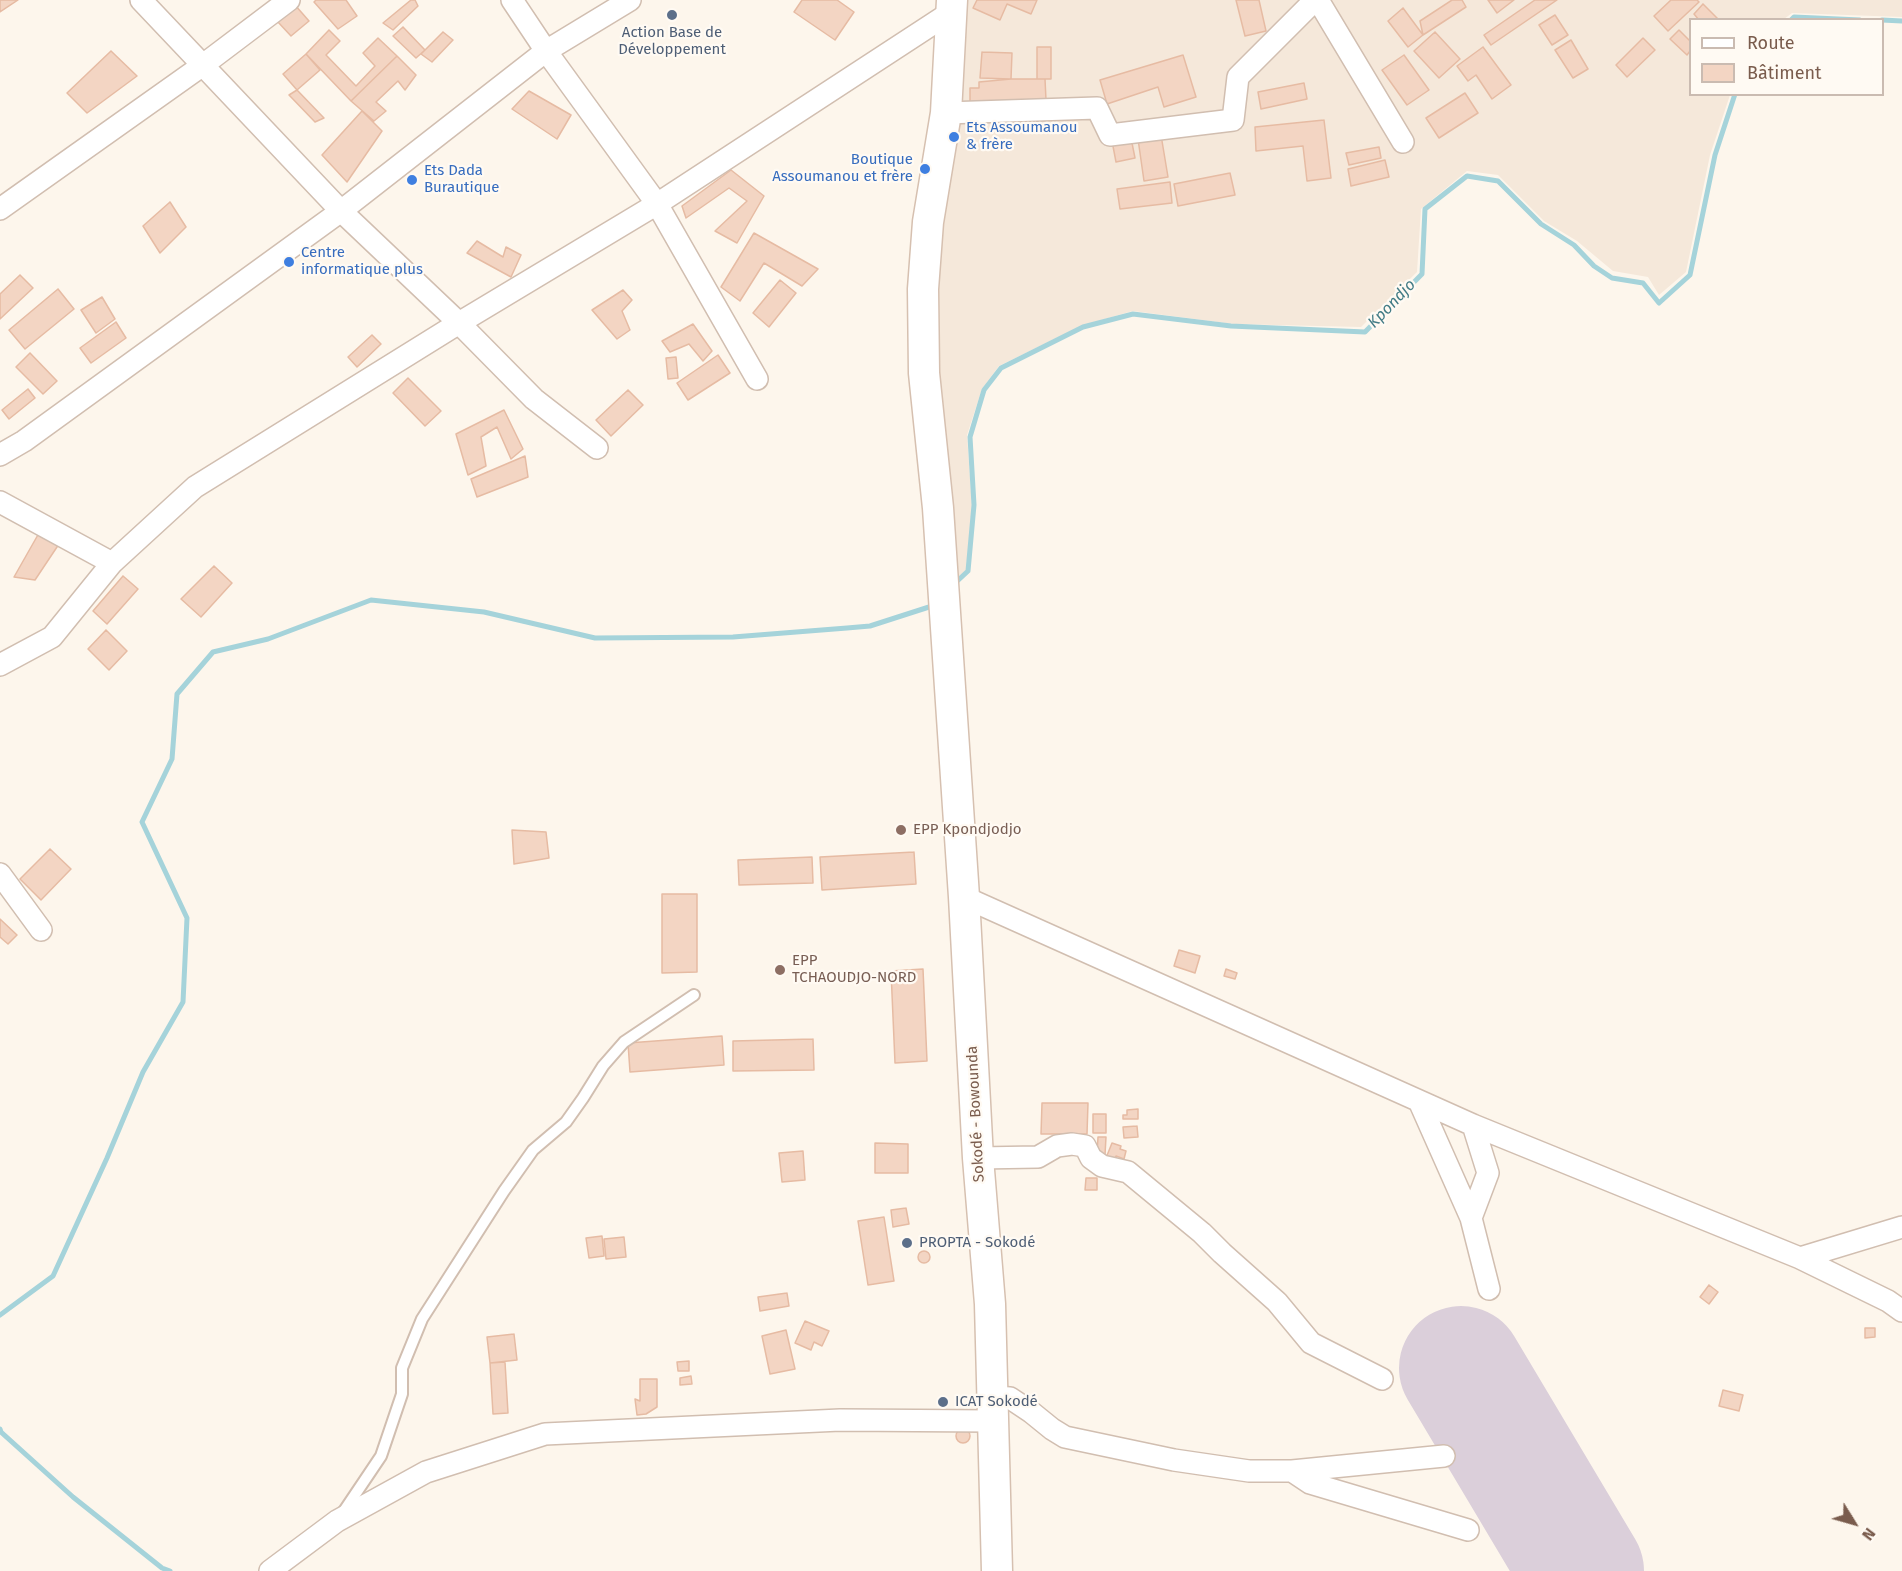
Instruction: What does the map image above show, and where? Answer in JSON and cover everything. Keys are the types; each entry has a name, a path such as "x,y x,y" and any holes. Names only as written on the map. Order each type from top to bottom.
{"main road":[{"name":"Sokodé - Bowounda","path":"951,6 945,113 928,222 922,289 924,374 938,508 964,897 978,1158 990,1304 997,1571"}],"street":[{"path":"141,0 341,212 459,323 534,399 597,448"},
{"path":"0,209 203,66 289,0"},
{"path":"512,0 546,51 657,204 756,379"},
{"path":"0,455 24,441 341,212 546,51 630,0"},
{"path":"945,113 1097,108 1110,135 1233,120 1238,77 1316,0 1403,141"},
{"path":"0,665 52,637 112,563 195,487 459,323 657,204 951,6"},
{"path":"0,502 112,563"},
{"path":"0,874 41,930"},
{"path":"964,897 1473,1125 1800,1258 1888,1301 1902,1311"},
{"path":"1419,1101 1471,1218 1489,1289"},
{"path":"1471,1218 1488,1173 1473,1125"},
{"path":"978,1158 1038,1157 1057,1146 1072,1144 1085,1146 1090,1158 1102,1166 1128,1172 1202,1233 1277,1302 1311,1343 1382,1379"},
{"path":"1800,1258 1902,1227"},
{"path":"270,1571 337,1521 426,1472 545,1434 840,1420 993,1409 1010,1398 1052,1430 1065,1437 1174,1460 1249,1472 1292,1471 1444,1456"},
{"path":"1292,1471 1310,1483 1468,1530"}],"lane":[{"path":"337,1521 381,1456 402,1394 402,1368 422,1319 504,1191 533,1150 566,1122 603,1066 624,1042 694,994"}],"shaded area":[{"path":"954,0 1902,0 1902,17 1792,13 1785,18 1689,18 1689,96 1730,96 1710,155 1686,272 1659,295 1648,277 1613,271 1577,241 1544,221 1498,175 1467,171 1421,209 1417,272 1361,327 1233,324 1133,311 1083,325 999,366 982,389 967,435 972,506 966,570 946,588 926,373"}],"building":[{"path":"0,0 18,0 0,12"},
{"path":"316,0 346,0 357,16 338,29 314,2"},
{"path":"411,0 415,0 418,6 393,30 383,23"},
{"path":"802,0 837,0 854,12 835,40 794,12"},
{"path":"977,0 1037,0 1031,14 1007,4 1000,20 973,8"},
{"path":"1236,0 1259,0 1266,31 1245,36"},
{"path":"1452,0 1462,0 1466,7 1423,35 1420,21"},
{"path":"1488,0 1514,0 1497,13"},
{"path":"1535,0 1557,0 1491,45 1484,35"},
{"path":"1671,0 1697,0 1699,2 1668,31 1654,16"},
{"path":"1703,4 1717,18 1697,18 1694,14"},
{"path":"295,5 309,21 291,36 277,21"},
{"path":"1403,8 1423,35 1408,47 1388,21"},
{"path":"1555,15 1568,35 1552,45 1539,25"},
{"path":"403,27 425,50 416,58 393,36"},
{"path":"329,30 340,41 326,55 356,86 375,66 363,53 378,38 397,56 351,101 306,54"},
{"path":"1679,30 1689,40 1687,55 1670,39"},
{"path":"443,32 453,40 432,62 421,54"},
{"path":"1435,32 1460,59 1439,78 1414,51"},
{"path":"1643,38 1655,50 1627,77 1616,65"},
{"path":"1571,40 1588,69 1573,78 1555,50"},
{"path":"1037,47 1051,47 1051,79 1037,79"},
{"path":"1483,47 1511,85 1492,99 1476,75 1468,81 1457,66"},
{"path":"111,51 137,76 87,113 67,93"},
{"path":"982,52 1012,53 1011,79 980,78"},
{"path":"306,54 320,70 297,90 283,74"},
{"path":"1183,55 1196,97 1164,107 1158,87 1107,104 1100,80"},
{"path":"1404,55 1429,90 1407,105 1382,70"},
{"path":"397,56 416,75 405,90 398,81 376,102 386,111 374,121 351,101"},
{"path":"1045,79 1046,100 970,103 970,88 979,88 979,82"},
{"path":"1304,83 1307,99 1261,109 1258,92"},
{"path":"297,90 324,118 315,122 289,95"},
{"path":"529,91 571,115 557,139 512,109"},
{"path":"1465,93 1478,113 1439,138 1426,118"},
{"path":"362,111 382,131 347,182 322,155"},
{"path":"1324,120 1331,178 1307,181 1303,146 1256,151 1255,127"},
{"path":"1161,135 1168,177 1144,181 1138,139"},
{"path":"1131,138 1135,158 1116,162 1112,141"},
{"path":"1379,147 1381,158 1349,165 1346,153"},
{"path":"1385,160 1389,177 1351,186 1348,169"},
{"path":"731,170 764,196 737,243 715,231 747,201 729,188 686,218 682,206"},
{"path":"1230,173 1235,195 1178,206 1174,184"},
{"path":"1170,182 1172,203 1120,209 1117,189"},
{"path":"170,202 186,227 160,253 143,226"},
{"path":"754,233 818,269 802,286 764,263 740,301 721,287"},
{"path":"477,241 503,257 506,247 521,255 511,277 467,253"},
{"path":"20,275 33,288 0,319 0,294"},
{"path":"780,280 796,293 769,327 753,313"},
{"path":"58,289 74,309 25,349 9,330"},
{"path":"623,290 632,300 622,311 630,330 617,339 592,310"},
{"path":"102,297 115,319 96,333 81,310"},
{"path":"116,322 126,338 91,363 80,348"},
{"path":"693,324 712,351 703,361 689,344 670,352 662,341"},
{"path":"372,335 381,344 357,367 348,357"},
{"path":"30,353 57,381 43,394 16,367"},
{"path":"718,355 730,373 688,400 677,383"},
{"path":"676,357 678,378 668,379 666,358"},
{"path":"408,378 441,411 425,426 393,393"},
{"path":"28,389 35,398 9,419 2,410"},
{"path":"628,390 643,405 611,436 596,420"},
{"path":"504,410 523,449 511,459 497,427 481,437 486,466 468,475 456,434"},
{"path":"525,456 528,477 477,497 471,479"},
{"path":"39,533 59,544 35,580 14,577"},
{"path":"214,566 232,583 201,617 181,599"},
{"path":"123,576 138,589 107,624 93,611"},
{"path":"106,630 127,651 109,670 88,649"},
{"path":"512,830 546,832 549,858 514,864"},
{"path":"50,849 71,869 41,900 20,879"},
{"path":"914,852 916,884 822,890 820,857"},
{"path":"812,857 813,883 739,885 738,860"},
{"path":"662,894 697,894 697,972 662,973"},
{"path":"0,919 17,935 8,944 0,937"},
{"path":"1179,950 1200,956 1195,973 1174,966"},
{"path":"923,969 927,1061 895,1063 891,971"},
{"path":"1226,969 1237,973 1235,979 1224,976"},
{"path":"722,1036 724,1065 630,1072 628,1043"},
{"path":"813,1039 814,1070 733,1071 733,1041"},
{"path":"1042,1103 1088,1103 1087,1134 1041,1134"},
{"path":"1138,1109 1138,1119 1123,1119 1123,1115 1127,1115 1127,1110"},
{"path":"1093,1114 1106,1114 1106,1133 1093,1133"},
{"path":"1137,1126 1138,1137 1124,1138 1123,1127"},
{"path":"1098,1137 1106,1137 1105,1155 1097,1154"},
{"path":"875,1143 908,1144 908,1173 875,1173"},
{"path":"1112,1143 1121,1146 1120,1149 1126,1151 1124,1159 1116,1156 1114,1161 1106,1158"},
{"path":"803,1151 805,1180 782,1182 779,1153"},
{"path":"1086,1178 1097,1178 1097,1190 1085,1190"},
{"path":"906,1208 909,1224 893,1227 891,1210"},
{"path":"884,1217 894,1281 868,1285 858,1221"},
{"path":"602,1236 604,1256 589,1258 586,1238"},
{"path":"624,1237 626,1257 606,1259 604,1239"},
{"path":"926,1251 930,1257 926,1263 922,1263 918,1255"},
{"path":"1709,1285 1718,1292 1709,1304 1700,1297"},
{"path":"787,1293 789,1306 760,1311 758,1297"},
{"path":"805,1321 829,1331 822,1346 814,1342 811,1350 795,1343"},
{"path":"1865,1328 1875,1328 1875,1337 1865,1338"},
{"path":"786,1330 795,1369 770,1374 762,1336"},
{"path":"514,1334 517,1360 490,1363 487,1337"},
{"path":"689,1361 689,1371 678,1371 677,1362"},
{"path":"505,1362 508,1413 493,1414 490,1363"},
{"path":"691,1376 692,1384 680,1385 680,1378"},
{"path":"640,1379 657,1379 657,1407 646,1414 637,1415 635,1399 640,1401"},
{"path":"1723,1390 1743,1395 1739,1411 1719,1406"},
{"path":"963,1429 968,1431 970,1436 968,1441 963,1443 958,1441 956,1436 958,1431"}],"waterway":[{"name":"Kpondjo","path":"1793,18 1816,18"},
{"name":"Kpondjo","path":"1884,20 1902,21"},
{"name":"Kpondjo","path":"953,585 968,571 974,505 970,437 984,390 1001,368 1083,327 1133,314 1231,326 1365,332 1422,274 1425,209 1467,176 1498,181 1541,224 1574,245 1594,266 1612,278 1643,283 1659,303 1690,275 1715,155 1734,96"},
{"path":"0,1315 53,1276 143,1072 183,1002 187,918 142,822 172,759 177,694 213,652 268,639 371,600 484,612 595,638 733,637 870,626 929,607 933,603"},
{"path":"0,1429 73,1497 162,1568 170,1571"}],"runway":[{"path":"1461,1368 1582,1571"}],"place":[{"name":"Action Base de Développement","path":"672,15"},
{"name":"Ets Assoumanou & frère","path":"954,137"},
{"name":"Boutique Assoumanou et frère","path":"925,169"},
{"name":"Ets Dada Burautique","path":"412,180"},
{"name":"Centre informatique plus","path":"289,262"},
{"name":"EPP Kpondjodjo","path":"901,830"},
{"name":"EPP TCHAOUDJO-NORD","path":"780,970"},
{"name":"PROPTA - Sokodé","path":"907,1243"},
{"name":"ICAT Sokodé","path":"943,1402"}]}
